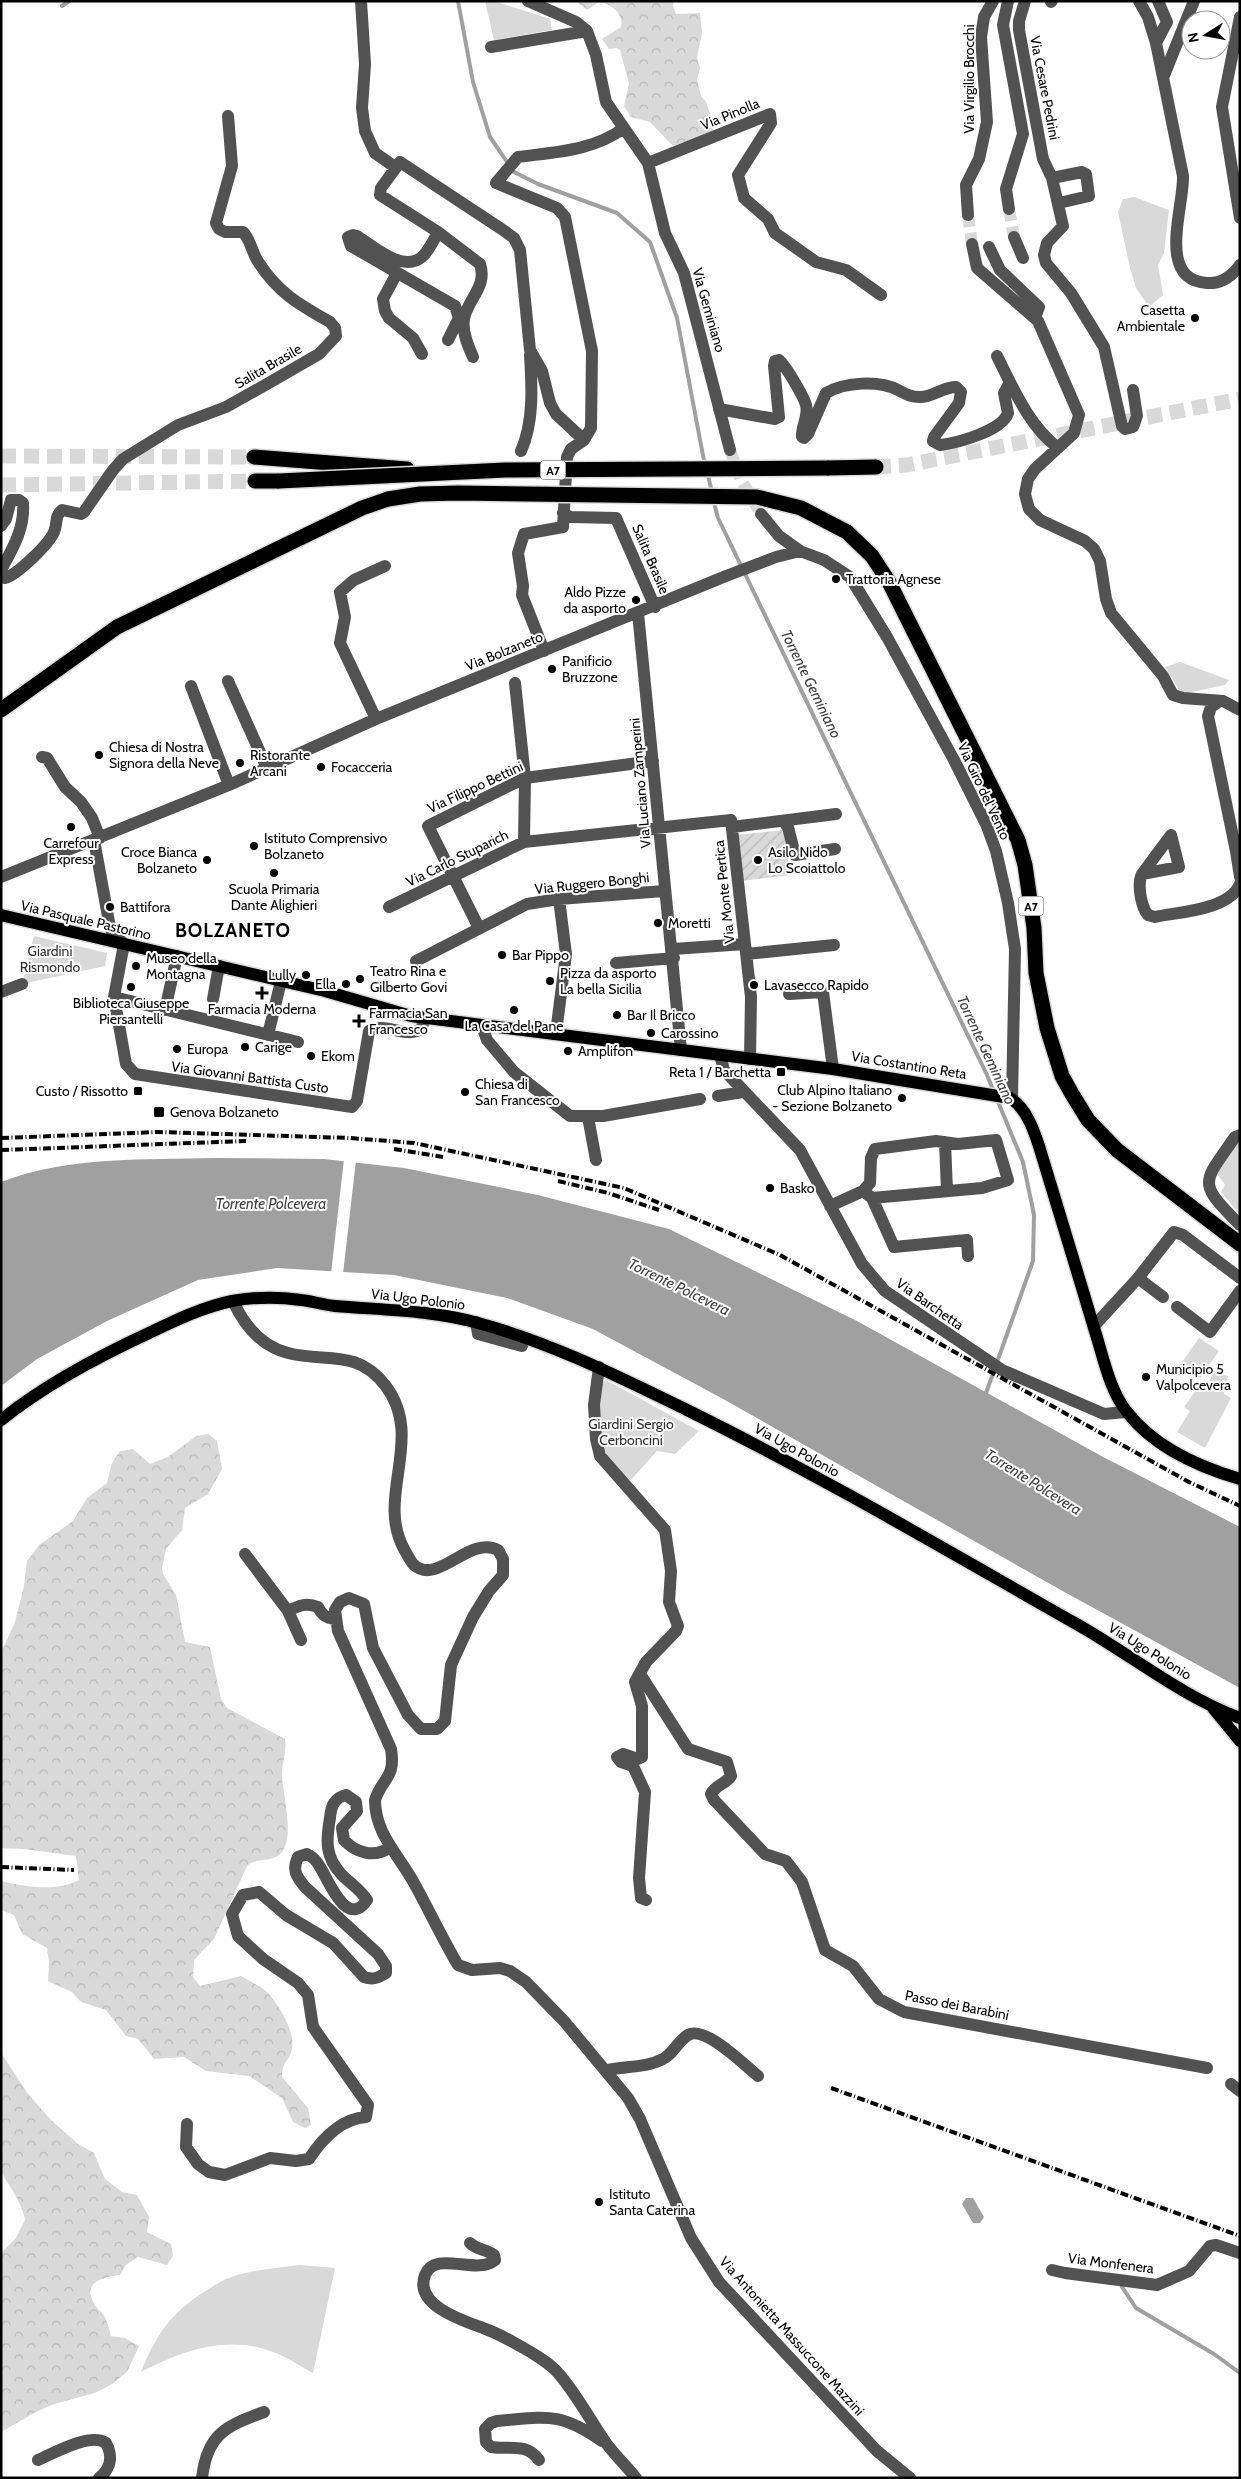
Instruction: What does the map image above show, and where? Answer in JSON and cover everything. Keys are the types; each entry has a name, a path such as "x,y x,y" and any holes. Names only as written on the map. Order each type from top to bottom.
{"highway":[{"path":"254,457 355,467 456,472"},
{"name":"A7","path":"255,481 456,472 876,467"},
{"name":"A7","path":"1,710 117,626 362,508 388,499 420,494 458,493 757,497 801,508 847,532 872,556 889,582 1018,840 1026,874 1034,928 1036,973 1047,1028 1062,1076 1072,1094 1088,1120 1118,1150 1240,1244"}],"main road":[{"name":"Via Pasquale Pastorino","path":"1,916 219,966 424,1018 514,1029"},
{"name":"Via Costantino Reta","path":"514,1029 832,1069 981,1091 1010,1098"},
{"path":"1010,1098 1024,1112 1037,1138 1094,1326 1111,1378 1126,1412 1166,1446 1196,1463 1240,1480"},
{"name":"Via Ugo Polonio","path":"1,1420 40,1392 106,1354 184,1316 233,1301 259,1298 299,1299 333,1306 388,1308 476,1322 538,1342 599,1367 772,1452 1094,1633 1213,1708 1240,1718"},
{"name":"Via Ugo Polonio","path":"1213,1708 1240,1740"}],"street":[{"path":"360,1 365,56 362,108 365,131 375,153 395,167"},
{"path":"528,1 576,22 587,31"},
{"name":"Via Virgilio Brocchi","path":"968,215 966,185 982,150 987,122 981,37 984,17 993,1"},
{"path":"1008,1 1003,25 1022,134 1006,189 1009,209"},
{"name":"Via Cesare Pedrini","path":"1025,1 1019,30 1043,160 1052,178 1063,226 1047,243 1044,256 1046,262 1071,293 1104,347 1122,426 1125,429 1133,427 1137,416 1133,390"},
{"path":"1139,1 1148,17 1156,43 1183,176 1183,194 1175,248 1179,266 1189,277 1206,283 1228,278 1240,265"},
{"path":"1156,43 1167,22 1158,1"},
{"path":"1163,79 1194,1"},
{"path":"1240,17 1222,107 1240,218"},
{"path":"491,47 587,31"},
{"name":"Via Geminiano","path":"587,31 596,55 606,102 648,163 665,234 687,282 730,450"},
{"name":"Via Pinolla","path":"648,163 770,114 771,123 738,175 744,198 768,219 775,234 794,248 816,262 843,268 881,295"},
{"name":"Salita Brasile","path":"1,575 5,578 14,574 46,544 54,533 56,519 62,510 81,514 84,512 113,470 123,459 178,425 226,407 290,371 319,354 336,336 335,328 330,322 284,294 269,278 254,256 245,234 219,229 216,223 232,166 228,116"},
{"path":"544,651 522,595 523,586 518,553 524,534 564,527 567,457 571,450 589,435 592,420 592,351 567,220 556,208 496,183 518,157 587,147 608,140 624,128"},
{"path":"474,357 465,334 464,318 481,283 483,272 480,264 438,232 380,195 381,188 400,162 514,238 520,250 532,382 527,439 521,452"},
{"path":"1052,178 1082,172 1086,174 1089,196 1059,203"},
{"path":"438,232 423,256 410,262 395,259 357,236 352,234 348,237 351,246 455,306 458,318 448,340"},
{"path":"1014,238 1023,258"},
{"path":"972,244 978,268 1035,318 1079,415 1077,428 1035,469 1028,479 1026,499 1032,513 1046,524 1085,541 1094,549 1100,561 1106,600 1111,613 1163,676 1170,692 1183,698 1227,702 1240,710"},
{"path":"989,247 1000,270 1040,307 1035,318"},
{"path":"397,273 383,298 385,311 389,318 413,338 422,354"},
{"path":"530,350 542,371 550,403 556,414 584,440"},
{"path":"997,356 1032,421 1048,441 1058,448"},
{"path":"719,409 775,419 779,417 774,366 775,361 779,360 806,405 805,422 801,432 804,438 808,434 826,393 832,390 865,384 889,387 909,396 922,397 956,387 961,392 959,403 934,437 933,441 940,445 974,437 1004,420 1008,413 1004,393 1010,382"},
{"path":"1,526 6,519 11,500 19,500 23,503 23,520 19,536 1,570"},
{"name":"Salita Brasile","path":"564,513 570,516 616,518 655,607"},
{"name":"Via Giro del Vento","path":"762,514 779,536 800,552 824,560 850,577 886,637 954,760 992,842 1008,903 1015,948 1010,1098"},
{"name":"Via Bolzaneto","path":"1,877 229,785 376,719 655,607 726,576 754,565 800,552"},
{"path":"376,719 340,643 345,617 340,592 354,580 385,566"},
{"name":"Via Luciano Zamperini","path":"638,613 681,1050"},
{"path":"228,681 266,768"},
{"path":"515,683 525,778 524,842"},
{"path":"191,686 229,785"},
{"path":"1218,702 1211,707 1208,716 1238,851 1240,877"},
{"path":"42,757 47,758 65,787 81,802 92,818 97,839 106,908 112,932 124,944"},
{"name":"Via Filippo Bettini","path":"452,876 428,826 525,778 653,761"},
{"name":"Via Monte Pertica","path":"732,827 836,814"},
{"name":"Via Monte Pertica","path":"658,828 731,820 751,997 750,1059"},
{"path":"783,821 788,827 795,855 835,849"},
{"name":"Via Carlo Stuparich","path":"389,907 524,842 658,828"},
{"path":"1142,874 1139,882 1144,909 1151,916 1210,907 1234,894 1240,884"},
{"path":"452,876 479,928"},
{"name":"Via Ruggero Bonghi","path":"416,961 527,904 559,899 664,891"},
{"path":"556,1033 566,954 559,899"},
{"name":"Via Giovanni Battista Custo","path":"124,944 114,997 126,1064 135,1074 352,1107 356,1101 369,1031 376,1028 416,1031 422,1028 424,1018"},
{"name":"Via Monte Pertica","path":"746,949 834,945"},
{"path":"616,963 673,954 746,949"},
{"path":"165,1010 176,956"},
{"path":"213,999 219,966"},
{"path":"268,1035 281,981"},
{"path":"1,992 22,984"},
{"path":"789,994 823,992 832,1069"},
{"path":"114,997 298,1042"},
{"path":"482,1026 487,1040 514,1072 565,1113 575,1117 588,1117 700,1099"},
{"name":"Via Barchetta","path":"720,1055 724,1070 800,1150 862,1264 885,1291 1002,1370 1104,1414 1126,1412"},
{"path":"718,1096 743,1092"},
{"path":"588,1117 596,1160"},
{"path":"1240,1135 1235,1137 1210,1174 1210,1188 1214,1198 1240,1225"},
{"path":"830,1206 867,1195 982,1188 1008,1180 996,1140 958,1144 936,1141 875,1149 871,1158 870,1184 867,1195 894,1247 967,1240 968,1256"},
{"path":"944,1142 947,1191"},
{"path":"1094,1326 1138,1278 1174,1232 1183,1235 1240,1278"},
{"path":"1138,1278 1163,1297"},
{"path":"1177,1307 1210,1332 1240,1292"},
{"path":"233,1301 249,1330 278,1350 290,1354 331,1356 352,1361 372,1372 386,1386 401,1419 404,1438 393,1512 394,1526 402,1545 416,1566 420,1569 434,1569 482,1547 498,1550 503,1559 503,1575 489,1591 473,1617 451,1665 444,1721 437,1729 421,1729 408,1715 373,1648 364,1604 353,1598 344,1600 337,1606 335,1620 328,1618 321,1613 318,1607 311,1604 301,1605 288,1611"},
{"path":"476,1322 478,1334 522,1346"},
{"path":"599,1367 594,1405 596,1439 600,1456 665,1530 671,1571 669,1602 678,1626 676,1631 646,1662 635,1682 642,1706 643,1754 638,1759 622,1754 618,1757 621,1762 633,1766 645,1792 639,1878 640,1898 646,1900"},
{"path":"245,1554 288,1611 301,1640"},
{"name":"Via Antonietta Massuccone Mazzini","path":"335,1620 338,1631 391,1750 393,1760 390,1775 375,1800 380,1827 389,1848 407,1870 458,1965 472,1970 500,1968 518,1977 564,2021 607,2070 628,2098 640,2119 691,2238 719,2282 876,2450 910,2478"},
{"name":"Passo dei Barabini","path":"640,1674 688,1748 727,1762 731,1776 714,1789 711,1794 714,1800 765,1854 786,1861 802,1882 825,1950 853,1966 869,1988 884,2003 904,2012 1207,2068"},
{"path":"187,2124 186,2147 198,2164 209,2172 226,2175 270,2158 296,2161 309,2159 318,2146 338,2126 356,2118 366,2117 368,2105 313,2027 308,1995 298,1983 263,1959 238,1936 232,1914 243,1895 259,1892 286,1915 333,1943 364,1977 371,1979 379,1977 386,1973 386,1966 378,1954 305,1887 295,1875 294,1865 298,1857 307,1854 314,1858 333,1894 339,1900 346,1906 354,1908 363,1906 367,1900 362,1892 342,1875 330,1858 326,1842 332,1804 346,1795 354,1799 357,1806 355,1814 342,1828 344,1840 361,1852 382,1853 389,1848"},
{"path":"607,2070 644,2065 665,2059 687,2036 697,2032 723,2047 758,2076"},
{"path":"470,2243 475,2248 490,2251 494,2255 495,2260 490,2264 480,2266 444,2263 431,2267 424,2281 427,2295 432,2303 464,2322 489,2330 522,2347 551,2366 571,2389 608,2445 636,2478"},
{"name":"Via Monfenera","path":"1052,2270 1157,2285 1190,2271 1210,2246 1216,2245 1240,2253"},
{"path":"202,2478 208,2450 228,2425 264,2412"},
{"path":"539,2460 534,2454 521,2448 490,2447 486,2442 486,2429 491,2423 497,2421 564,2419 577,2424 608,2445"},
{"path":"38,2460 83,2441 96,2439 106,2443 111,2456 108,2469 99,2478"}],"green space":[{"path":"485,1 494,1 550,19 552,30 494,40"},
{"path":"576,1 674,1 673,6 676,14 700,13 702,33 697,57 700,68 697,80 701,96 706,102 714,125 712,133 673,146 650,122 631,117 624,106 629,83 620,50 617,48 609,49 602,39 621,27 620,17 608,4 599,2 587,10"},
{"path":"1134,197 1169,210 1164,253 1158,265 1163,295 1149,307 1136,288 1118,212 1123,199"},
{"path":"1180,662 1229,680 1225,685 1187,693 1180,691 1165,667"},
{"path":"784,830 790,875 742,881 737,835"},
{"name":"Giardini Rismondo","path":"34,936 107,953 105,966 22,984"},
{"path":"1240,1138 1240,1215 1221,1192 1225,1185 1217,1173"},
{"path":"1199,1338 1219,1351 1200,1378 1180,1365"},
{"path":"1213,1373 1228,1376 1224,1394 1231,1398 1205,1448 1177,1432 1190,1411 1184,1407 1201,1383 1207,1387"},
{"name":"Giardini Sergio Cerboncini","path":"606,1380 699,1431 675,1454 657,1451 630,1481 610,1466 598,1431 602,1382"},
{"path":"208,1434 217,1441 222,1469 208,1494 185,1508 182,1530 166,1549 162,1568 163,1574 176,1595 185,1642 210,1647 221,1699 227,1708 285,1739 282,1774 288,1828 284,1848 279,1855 271,1859 254,1862 247,1866 214,1939 194,1960 193,1977 200,1986 241,1976 262,1988 272,1998 289,2026 291,2034 292,2049 283,2067 282,2077 308,2108 311,2125 305,2128 293,2122 282,2098 249,2076 206,2071 184,2057 154,2059 138,2039 126,2036 106,2010 81,2002 72,1992 48,1981 49,1962 47,1948 22,1934 14,1915 1,1910 1,1881 21,1885 51,1887 70,1884 79,1880 76,1856 1,1848 1,1653 15,1622 24,1586 27,1561 39,1545 73,1521 87,1498 107,1483 112,1463 120,1451 133,1449 150,1464 168,1457 196,1436"},
{"path":"1,2053 28,2094 51,2120 78,2144 94,2153 105,2179 122,2192 137,2195 149,2217 147,2232 171,2244 173,2256 167,2265 138,2257 126,2265 120,2275 101,2279 92,2286 90,2291 96,2307 105,2317 111,2336 125,2338 139,2346 127,2372 112,2384 95,2393 54,2404 1,2432 1,2253 16,2238 25,2220 18,2200 1,2171"},
{"path":"300,2265 335,2268 313,2373 273,2352 239,2345 205,2347 172,2357 141,2372 152,2347 165,2326 192,2300 221,2281 242,2274"}],"water":[{"name":"Torrente Polcevera","path":"216,1158 324,1159 404,1168 538,1195 669,1229 857,1321 1105,1458 1240,1527 1240,1688 1059,1589 725,1400 593,1329 507,1298 394,1275 277,1268 198,1280 107,1321 37,1359 1,1386 1,1182 53,1168 80,1164 107,1161"},
{"path":"966,2198 973,2198 984,2217 980,2223 973,2223 962,2204"}],"pier":[{"path":"344,1159 356,1160 343,1274 331,1274"}],"waterway":[{"path":"62,6 69,1"},
{"name":"Torrente Geminiano","path":"458,1 473,82 490,137 514,172 538,184 617,213 650,242 677,318 705,466"},
{"name":"Torrente Geminiano","path":"707,472 712,492"},
{"name":"Torrente Geminiano","path":"713,499 718,518 987,1075 1023,1162 1034,1215 1033,1261 985,1396"},
{"path":"1122,2287 1136,2308 1214,2354 1240,2373"}],"tunnel":[{"path":"1009,209 1014,237"},
{"path":"968,215 972,244"},
{"path":"876,467 907,465 1240,399"},
{"path":"730,450 741,480 761,514"},
{"path":"1,456 254,457"},
{"path":"1,485 255,481"}],"railway":[{"path":"1,1138 158,1132 350,1138 414,1143 624,1188 780,1255 1189,1482 1240,1506"},
{"path":"1,1150 246,1141"},
{"path":"394,1149 443,1157"},
{"path":"558,1181 608,1193 659,1210"},
{"path":"1,1867 74,1870"},
{"path":"831,2088 1240,2236"}],"place":[{"name":"Casetta Ambientale","path":"1195,318"},
{"name":"Trattoria Agnese","path":"836,579"},
{"name":"Aldo Pizze da asporto","path":"636,600"},
{"name":"Panificio Bruzzone","path":"552,669"},
{"name":"Chiesa di Nostra Signora della Neve","path":"99,755"},
{"name":"Ristorante Arcani","path":"240,763"},
{"name":"Focacceria","path":"321,767"},
{"name":"Carrefour Express","path":"71,827"},
{"name":"Istituto Comprensivo Bolzaneto","path":"254,846"},
{"name":"Croce Bianca Bolzaneto","path":"207,860"},
{"name":"Asilo Nido Lo Scoiattolo","path":"758,860"},
{"name":"Scuola Primaria Dante Alighieri","path":"274,873"},
{"name":"Battifora","path":"110,907"},
{"name":"Moretti","path":"658,923"},
{"name":"Bar Pippo","path":"502,955"},
{"name":"Museo della Montagna","path":"136,966"},
{"name":"Lully","path":"306,975"},
{"name":"Teatro Rina e Gilberto Govi","path":"360,979"},
{"name":"Pizza da asporto La bella Sicilia","path":"550,981"},
{"name":"Ella","path":"346,984"},
{"name":"Lavasecco Rapido","path":"754,985"},
{"name":"Biblioteca Giuseppe Piersantelli","path":"131,987"},
{"name":"Farmacia Moderna","path":"262,993"},
{"name":"La Casa del Pane","path":"514,1010"},
{"name":"Bar Il Bricco","path":"617,1015"},
{"name":"Farmacia San Francesco","path":"359,1021"},
{"name":"Carossino","path":"651,1033"},
{"name":"Carige","path":"245,1047"},
{"name":"Europa","path":"177,1049"},
{"name":"Amplifon","path":"568,1051"},
{"name":"Ekom","path":"311,1056"},
{"name":"Reta 1 / Barchetta","path":"781,1072"},
{"name":"Custo / Rissotto","path":"138,1091"},
{"name":"Chiesa di San Francesco","path":"465,1092"},
{"name":"Club Alpino Italiano - Sezione Bolzaneto","path":"902,1098"},
{"name":"Genova Bolzaneto","path":"159,1112"},
{"name":"Basko","path":"770,1188"},
{"name":"Municipio 5 Valpolcevera","path":"1146,1377"},
{"name":"Istituto Santa Caterina","path":"599,2202"}],"district":[{"name":"BOLZANETO","path":"233,930"}]}
